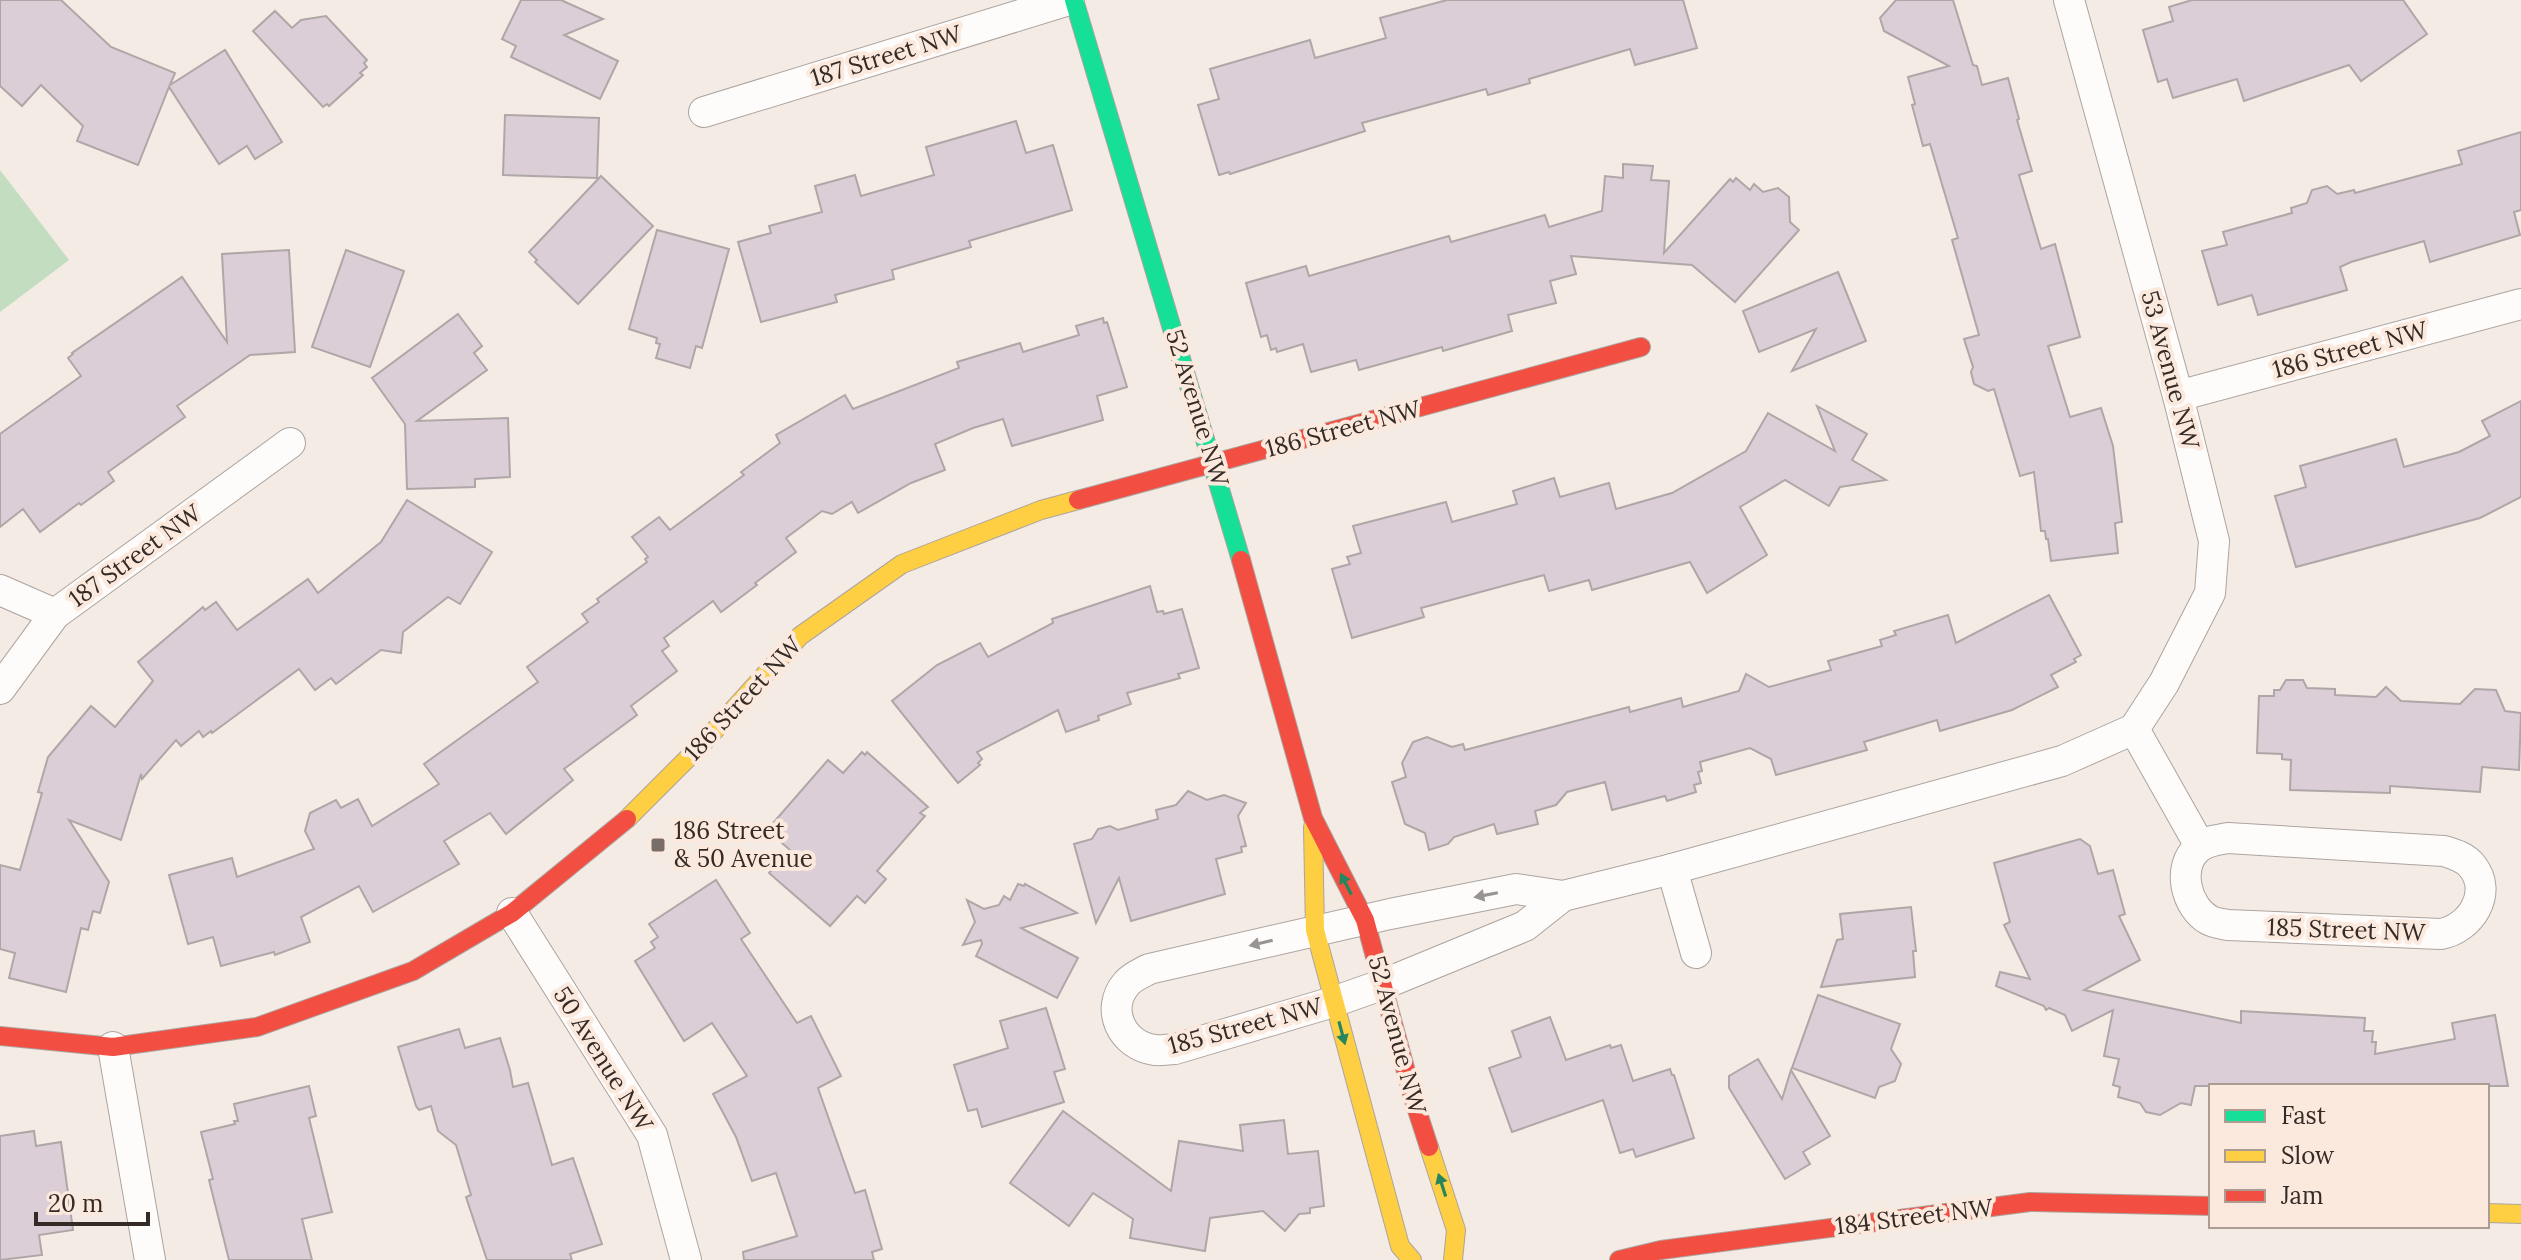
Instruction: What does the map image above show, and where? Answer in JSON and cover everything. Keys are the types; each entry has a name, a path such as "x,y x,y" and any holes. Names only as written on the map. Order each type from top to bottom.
{"street":[{"name":"187 Street NW","path":"704,112 1072,0"},
{"name":"52 Avenue NW","path":"1072,0 1214,464 1313,818 1365,920 1414,1101 1456,1230 1453,1260"},
{"name":"53 Avenue NW","path":"2069,0 2178,396 2214,541 2210,593 2164,683 2134,729"},
{"name":"186 Street NW","path":"2178,396 2521,304"},
{"name":"186 Street NW","path":"0,1036 113,1047 257,1027 413,971 512,913 617,829 704,742 800,636 902,564 1041,510 1641,347"},
{"name":"187 Street NW","path":"0,689 55,614 290,443"},
{"path":"0,590 55,614"},
{"path":"2134,729 2200,846"},
{"name":"185 Street NW","path":"1563,896 1525,926 1384,984 1175,1049 1155,1051 1135,1043 1116,1020 1115,1003 1128,981 1149,969 1315,930 1516,889 1563,896 1672,869 2062,761 2134,729"},
{"name":"52 Avenue NW","path":"1313,818 1315,930 1400,1246 1412,1260"},
{"name":"185 Street NW","path":"2228,838 2444,851 2458,855 2472,865 2480,883 2478,907 2460,927 2441,934 2228,925 2210,920 2189,896 2184,879 2194,852 2200,846 2228,838"},
{"path":"1672,869 1696,953"},
{"name":"50 Avenue NW","path":"512,913 652,1135 686,1260"},
{"path":"113,1047 150,1260"},
{"name":"184 Street NW","path":"1619,1260 1661,1250 2030,1202 2209,1206"},
{"path":"2489,1213 2521,1214"}],"green space":[{"path":"0,170 69,260 0,312"}],"building":[{"path":"0,0 61,0 111,47 175,73 170,85 225,50 282,142 255,159 247,146 219,164 169,87 138,165 77,141 83,126 41,85 22,106 0,86"},
{"path":"521,0 561,0 603,19 564,35 618,61 600,99 511,57 516,46 502,39"},
{"path":"1447,0 1683,0 1697,48 1635,65 1630,49 1529,79 1530,83 1488,95 1486,89 1362,123 1365,131 1219,175 1198,105 1219,99 1210,69 1310,40 1315,58 1386,38 1380,18"},
{"path":"1896,0 1953,0 1982,85 2008,78 2032,171 2019,175 2041,249 2055,244 2080,337 2048,346 2070,417 2101,408 2113,446 2122,522 2115,523 2118,553 2051,561 2048,539 2045,531 2041,531 2034,472 2020,476 1994,389 1988,391 1974,384 1973,367 1964,339 1979,335 1952,240 1958,238 1930,144 1923,146 1908,77 1949,66 1884,31 1880,18"},
{"path":"2192,0 2403,0 2427,34 2361,81 2349,65 2244,101 2237,79 2173,98 2167,79 2158,82 2143,30 2173,21 2169,7"},
{"path":"275,11 292,28 301,20 326,16 367,60 364,63 367,67 360,73 363,75 329,106 323,107 253,31"},
{"path":"505,115 599,118 597,178 503,175"},
{"path":"1016,121 1026,153 1053,145 1072,210 969,241 971,247 892,270 894,279 835,295 837,302 761,322 738,242 771,233 769,226 822,212 815,186 855,175 861,196 934,175 926,147"},
{"path":"2521,132 2521,210 2514,212 2520,235 2430,262 2424,241 2351,262 2340,267 2347,290 2258,315 2252,295 2218,305 2202,251 2227,245 2223,232 2292,213 2291,208 2307,203 2312,190 2327,186 2337,194 2354,190 2355,193 2462,164 2458,151"},
{"path":"1623,164 1653,166 1651,180 1669,181 1664,253 1730,179 1733,182 1736,178 1750,190 1754,184 1763,192 1778,188 1789,197 1790,222 1799,230 1735,302 1692,265 1571,256 1576,274 1550,281 1556,303 1508,315 1512,331 1443,351 1442,347 1359,370 1356,360 1311,372 1303,344 1277,352 1276,348 1271,350 1267,335 1261,337 1246,283 1306,266 1309,276 1449,236 1451,242 1545,215 1549,227 1602,211 1605,176 1623,178"},
{"path":"601,176 653,226 578,304 535,262 537,260 529,252"},
{"path":"657,230 729,249 702,348 696,346 690,368 656,358 660,344 656,343 657,338 629,329"},
{"path":"289,250 295,352 250,355 177,406 185,417 108,472 114,481 40,532 23,509 0,527 0,434 81,376 68,358 72,353 182,277 227,342 222,254"},
{"path":"346,250 404,271 370,367 312,347"},
{"path":"1838,272 1866,341 1792,371 1816,329 1759,352 1743,311"},
{"path":"458,314 482,346 474,353 487,370 417,421 508,418 510,477 475,479 475,487 407,489 405,424 372,378"},
{"path":"1103,318 1104,323 1107,322 1127,387 1097,396 1103,420 1012,446 1003,419 973,428 935,444 945,470 911,483 858,513 852,502 832,514 822,511 786,538 796,552 755,583 757,585 721,612 713,601 664,638 669,646 662,651 677,671 631,706 637,715 564,769 573,780 506,834 490,813 444,841 459,864 373,912 359,886 301,917 310,942 275,955 274,952 221,966 213,937 188,944 169,875 232,858 237,877 314,849 305,831 310,813 336,800 341,808 358,799 372,826 439,784 424,764 538,682 527,667 588,622 582,614 647,562 645,559 648,557 632,537 659,517 670,530 744,475 741,472 780,443 776,435 845,395 853,409 959,368 957,362 1020,343 1023,352 1079,335 1076,326"},
{"path":"2521,401 2521,497 2480,518 2296,567 2275,496 2306,487 2300,466 2396,439 2404,467 2459,452 2490,436 2482,421"},
{"path":"1817,406 1867,434 1852,460 1886,480 1840,487 1829,506 1785,480 1740,507 1767,555 1707,593 1690,562 1592,590 1589,580 1549,591 1544,575 1421,608 1424,617 1352,638 1332,569 1350,564 1347,557 1361,553 1353,526 1446,502 1452,522 1517,504 1513,491 1554,478 1560,497 1609,483 1616,509 1672,493 1746,451 1768,413 1835,451"},
{"path":"407,500 492,552 460,604 448,597 403,632 401,653 381,650 336,684 331,678 315,690 299,669 212,733 203,737 199,731 181,746 176,740 142,779 141,774 121,840 69,820 109,882 100,913 93,911 88,930 81,928 66,992 9,978 15,953 0,949 0,865 20,870 42,793 38,792 48,757 91,706 115,727 153,681 138,662 203,607 205,610 216,602 237,630 308,579 318,593 381,542"},
{"path":"1150,586 1157,612 1163,611 1164,614 1182,609 1199,668 1178,674 1180,678 1127,693 1131,704 1066,732 1058,710 977,752 982,759 978,763 980,765 958,783 892,701 937,665 980,643 988,657 1053,623 1052,619"},
{"path":"2049,595 2081,655 2074,659 2076,662 2051,675 2058,687 2012,710 1940,731 1937,720 1864,742 1867,750 1776,775 1771,759 1750,748 1700,762 1702,771 1698,772 1701,783 1694,785 1696,792 1667,801 1665,796 1612,810 1605,782 1567,792 1556,805 1535,811 1538,824 1497,834 1494,824 1454,837 1448,844 1429,850 1425,833 1405,824 1392,782 1406,777 1402,763 1413,742 1427,737 1452,747 1463,744 1465,750 1629,707 1630,712 1681,698 1683,707 1739,691 1746,674 1769,687 1831,670 1828,661 1882,646 1880,640 1896,635 1894,631 1948,615 1956,643"},
{"path":"2286,680 2303,680 2307,688 2335,689 2335,695 2376,697 2386,687 2401,701 2460,704 2475,689 2496,690 2505,711 2521,713 2519,770 2482,767 2480,792 2390,786 2390,793 2290,790 2291,760 2282,759 2282,754 2257,753 2259,696 2274,696 2274,690 2280,690"},
{"path":"862,752 865,755 867,752 928,807 920,813 925,816 877,871 886,879 865,903 857,896 830,926 769,873 790,850 767,830 828,760 843,773"},
{"path":"1188,791 1207,800 1224,795 1246,803 1238,816 1246,846 1241,847 1242,852 1216,859 1225,894 1131,921 1119,878 1096,923 1074,844 1092,839 1098,829 1110,826 1118,830 1158,819 1156,810 1176,805"},
{"path":"2080,839 2090,846 2098,874 2113,870 2125,914 2119,916 2140,960 2084,990 2241,1023 2241,1011 2365,1018 2364,1031 2373,1031 2375,1054 2455,1039 2452,1023 2495,1015 2508,1086 2209,1084 2195,1086 2191,1105 2181,1103 2160,1115 2146,1112 2140,1103 2118,1097 2120,1087 2113,1085 2119,1059 2104,1056 2113,1010 2072,1031 2065,1015 2049,1008 2046,1010 2044,1006 1996,986 2000,972 2030,979 2004,925 2010,922 1994,863"},
{"path":"716,880 750,933 741,939 797,1023 811,1016 841,1076 818,1088 855,1193 865,1190 882,1249 872,1252 874,1260 744,1260 743,1252 797,1236 776,1173 752,1181 736,1137 713,1094 747,1076 712,1023 684,1041 635,961 655,948 651,942 658,937 649,924"},
{"path":"1018,884 1025,884 1077,913 1021,928 1078,958 1057,998 976,956 981,940 963,945 975,922 967,900 984,909 999,905 1004,896 1010,900"},
{"path":"1911,907 1916,951 1913,951 1915,977 1821,987 1837,940 1843,939 1840,914"},
{"path":"1818,995 1900,1024 1891,1049 1901,1064 1895,1081 1879,1087 1875,1098 1792,1068"},
{"path":"1046,1008 1065,1069 1054,1072 1064,1102 982,1127 977,1109 968,1111 954,1065 1008,1048 1000,1021"},
{"path":"1550,1017 1566,1060 1610,1045 1611,1048 1621,1045 1633,1081 1670,1069 1694,1138 1636,1157 1633,1149 1620,1153 1603,1100 1512,1132 1489,1068 1521,1057 1512,1031"},
{"path":"459,1029 465,1048 500,1038 513,1087 528,1083 552,1165 573,1158 602,1244 570,1254 572,1260 487,1260 466,1197 471,1195 456,1145 438,1131 431,1106 419,1110 416,1106 398,1047"},
{"path":"1758,1059 1782,1099 1791,1070 1830,1136 1803,1152 1810,1164 1785,1179 1729,1088 1729,1076"},
{"path":"309,1086 316,1116 309,1118 332,1212 302,1219 312,1260 229,1260 209,1180 213,1179 201,1132 235,1124 234,1121 238,1121 234,1104"},
{"path":"1063,1111 1171,1191 1179,1141 1243,1151 1240,1125 1284,1120 1288,1154 1318,1151 1324,1206 1310,1208 1310,1213 1299,1214 1285,1231 1263,1211 1210,1218 1205,1251 1130,1238 1133,1219 1093,1193 1069,1226 1010,1183"},
{"path":"34,1131 36,1146 61,1142 73,1230 39,1235 42,1255 0,1260 0,1136"}],"traffic: fast":[{"path":"1074,0 1241,560"}],"traffic: slow":[{"path":"627,819 704,742 800,636 902,564 1041,510 1078,500"},
{"path":"1313,827 1315,930 1400,1246 1412,1260"},
{"path":"1429,1147 1456,1230 1453,1260"},
{"path":"2489,1213 2521,1214"}],"traffic: jam":[{"path":"1078,500 1641,347"},
{"path":"1241,560 1313,818 1365,920 1429,1147"},
{"path":"0,1036 113,1047 257,1027 413,971 512,913 627,819"},
{"path":"1619,1260 1661,1250 2030,1202 2209,1206"}],"place":[{"name":"186 Street & 50 Avenue","path":"658,845"}]}
